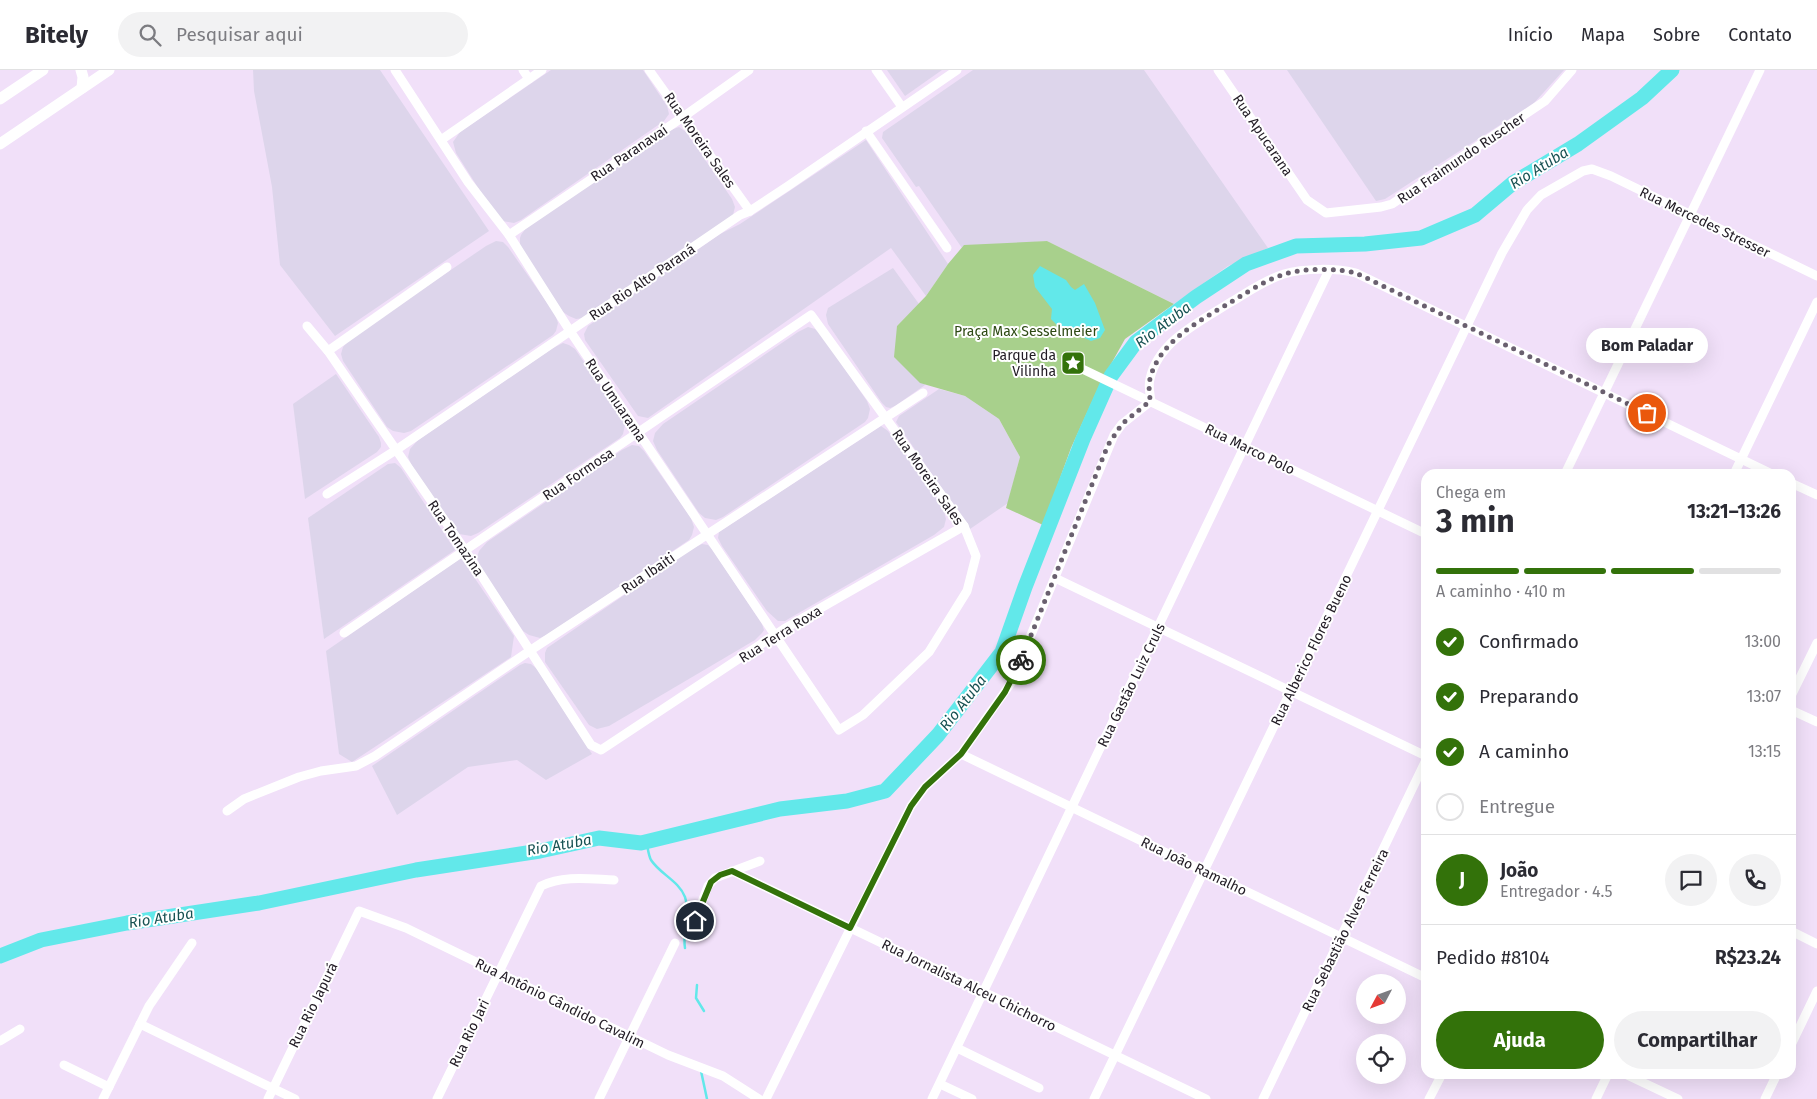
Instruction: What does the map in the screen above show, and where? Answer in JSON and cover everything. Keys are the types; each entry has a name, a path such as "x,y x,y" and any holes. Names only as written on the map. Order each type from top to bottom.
{"main road":[{"path":"0,99 44,70"},
{"path":"81,70 83,77 82,88"},
{"path":"0,144 109,70"}],"street":[{"name":"Rua Umuarama","path":"395,70 468,182 508,235 638,433 708,533 839,730"},
{"path":"523,70 529,79"},
{"path":"441,140 542,70"},
{"name":"Rua Moreira Sales","path":"649,70 750,211"},
{"name":"Rua Paranavaí","path":"508,235 749,70"},
{"path":"876,70 902,107"},
{"name":"Rua Rio Alto Paraná","path":"326,494 396,450 740,215 750,211 957,70"},
{"name":"Rua Apucarana","path":"1218,70 1307,200"},
{"name":"Rua Fraimundo Ruscher","path":"1307,200 1326,213 1392,204 1545,101 1572,70"},
{"path":"1567,469 1760,70"},
{"path":"866,131 947,248"},
{"name":"Rua Mercedes Stresser","path":"1592,169 1604,173 1817,276"},
{"name":"Rua Alberico Flores Bueno","path":"1094,1099 1508,242 1531,203 1577,173 1592,169"},
{"path":"328,351 447,267"},
{"path":"766,1099 911,806 925,787 961,754 1011,683 1114,434 1122,424 1150,401 1149,385 1156,365 1174,341 1188,330 1275,277 1294,272 1329,270 1356,273 1762,469"},
{"name":"Rua Gastão Luiz Cruls","path":"932,1099 1329,270"},
{"path":"1736,469 1817,302"},
{"name":"Rua Moreira Sales","path":"811,315 964,526 976,556 966,591 929,652 863,715 839,730"},
{"name":"Rua Formosa","path":"344,633 811,315"},
{"name":"Rua Tomazina","path":"307,326 328,351 465,550 591,745 602,750"},
{"name":"Rua Marco Polo","path":"1074,365 1421,532"},
{"name":"Rua Ibaiti","path":"227,811 244,799 299,777 321,771 356,766 374,756 531,650 922,393"},
{"path":"1796,485 1817,495"},
{"name":"Rua Terra Roxa","path":"602,750 775,635 964,526"},
{"path":"1054,578 1421,754"},
{"path":"1796,686 1817,643"},
{"path":"1796,712 1817,722"},
{"name":"Rua João Ramalho","path":"961,754 1421,976"},
{"name":"Rua Sebastião Alves Ferreira","path":"1263,1099 1421,770"},
{"path":"695,921 711,882 720,875 760,861"},
{"name":"Rua Jornalista Alceu Chichorro","path":"732,871 1206,1099"},
{"name":"Rua Rio Jari","path":"437,1099 541,886 553,881 572,878 614,880"},
{"name":"Rua Antônio Cândido Cavalim","path":"359,912 406,928 668,1055 722,1076 759,1099"},
{"name":"Rua Rio Japurá","path":"268,1099 359,912"},
{"path":"1796,934 1817,944"},
{"path":"104,1099 140,1024 160,988 192,943"},
{"path":"599,1099 675,943"},
{"path":"1796,1035 1817,991"},
{"path":"140,1024 295,1099"},
{"path":"0,1041 20,1029"},
{"path":"957,1048 1039,1088"},
{"path":"64,1065 109,1087"},
{"path":"1430,1099 1440,1079"},
{"path":"1596,1099 1606,1079"},
{"path":"1636,1079 1678,1099"},
{"path":"1765,1099 1775,1079"},
{"path":"940,1084 972,1099"}],"shaded area":[{"path":"253,70 380,70 489,231 335,336 280,265 272,187 254,91"},
{"path":"551,70 643,70 667,106 669,114 664,121 521,220 514,223 502,221 496,216 456,153 453,142 460,132"},
{"path":"887,70 942,70 905,96"},
{"path":"973,70 1144,70 1268,248 1228,266 1174,304 1047,241 962,248 919,186 916,187 882,138 883,132"},
{"path":"1287,70 1564,70 1534,103 1385,199 1376,201"},
{"path":"679,127 686,132 732,199 735,207 733,215 584,318 576,319 569,316 563,312 520,246 521,235 526,228 668,131"},
{"path":"866,140 948,264 926,296 891,248 648,418 638,416 585,340 584,334 588,326 720,234 740,224"},
{"path":"496,241 503,242 508,247 555,314 558,323 556,331 553,335 411,431 404,433 393,431 387,427 343,361 341,354 343,347 351,338"},
{"path":"1040,266 1066,280 1075,290 1084,284 1095,303 1105,330 1100,338 1091,341 1057,325 1051,319 1052,309 1035,287 1033,275"},
{"path":"893,268 919,304 897,326 925,385 890,408 882,403 828,324 826,315 828,308"},
{"path":"808,327 820,333 867,401 870,409 868,418 865,422 723,517 716,520 705,518 699,513 657,450 653,441 655,433 663,424"},
{"path":"563,343 575,349 622,417 625,425 623,434 620,438 478,533 471,536 459,534 412,466 408,457 410,449 418,440"},
{"path":"336,374 379,437 381,447 377,452 305,499 293,404"},
{"path":"939,389 965,396 999,419 1020,457 1008,503 970,529 896,422 899,416"},
{"path":"881,426 888,431 943,508 946,519 944,527 934,535 785,621 778,621 767,611 722,546 718,538 719,532"},
{"path":"632,445 639,446 644,451 691,518 694,527 692,535 689,540 547,635 540,638 529,635 523,631 481,568 477,558 479,551 487,542"},
{"path":"395,463 401,468 455,550 324,639 308,518 388,464"},
{"path":"702,544 708,545 712,549 762,624 764,630 755,640 609,726 597,729 589,725 545,662 547,648 693,548"},
{"path":"461,558 514,636 511,657 352,762 339,754 326,651"},
{"path":"525,663 531,664 537,669 592,754 546,780 517,760 468,767 397,815 372,766"}],"green space":[{"name":"Praça Max Sesselmeier","path":"1047,241 1174,304 1125,339 1101,382 1071,448 1043,525 1006,508 1020,457 999,419 965,396 920,383 894,357 897,326 926,296 964,245"}],"waterway":[{"name":"Rio Atuba","path":"0,956 41,940 127,923 259,903 416,870 540,851 599,838 641,843 780,809 847,801 885,791 938,735 1002,652 1025,587 1083,439 1111,376 1136,342 1196,297 1246,264 1296,246 1365,244 1421,238 1475,215 1513,183 1578,144 1642,98 1672,70"},
{"path":"646,841 651,860 678,886 685,897 687,903 685,948"},
{"path":"697,985 696,998 704,1011"},
{"path":"701,1071 707,1099"}],"way so far":[{"path":"1021,660 1108,445 1122,424 1150,401 1150,376 1163,353 1174,341 1202,320 1275,277 1294,272 1309,271 1340,270 1356,273 1647,413"}],"place":[{"name":"Parque da Vilinha","path":"1073,363"},
{"name":"Bom Paladar","path":"1647,413"}],"route":[{"path":"695,921 708,886 715,878 732,871 850,928 911,806 925,787 961,754 1011,683 1021,660"}]}
